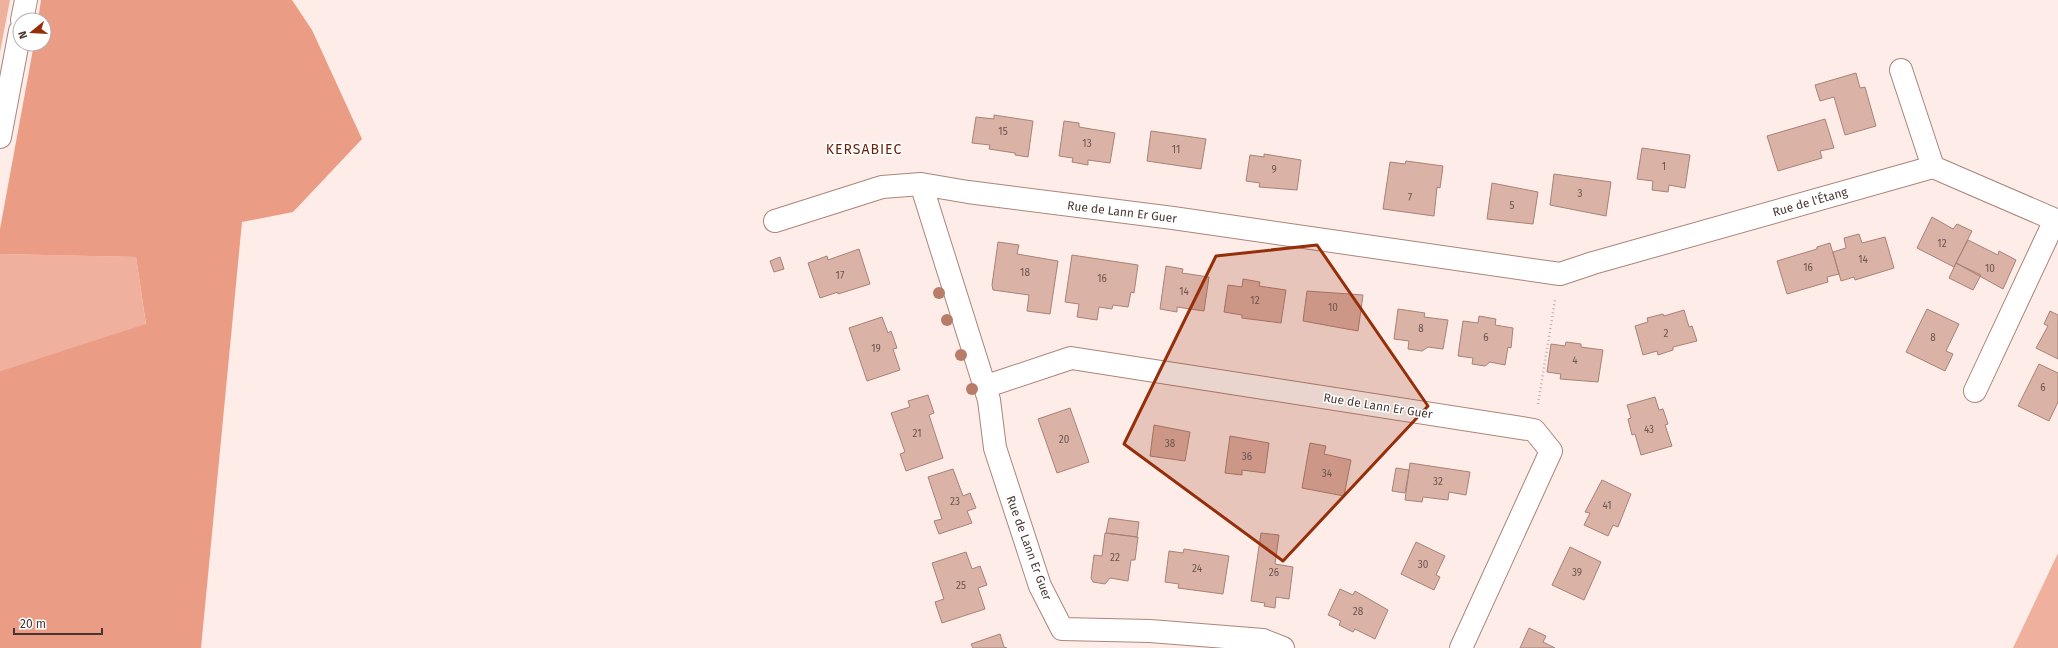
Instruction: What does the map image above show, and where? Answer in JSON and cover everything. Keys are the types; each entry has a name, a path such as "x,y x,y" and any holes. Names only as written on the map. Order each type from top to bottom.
{"street":[{"path":"24,12 26,0"},
{"path":"0,137 16,52"},
{"path":"1901,70 1933,167 2057,220 1974,391"},
{"name":"Rue de l'Étang","path":"1560,274 1593,263 1933,167"},
{"name":"Rue de Lann Er Guer","path":"775,221 882,187 921,184 968,192 1173,218 1560,274"},
{"name":"Rue de Lann Er Guer","path":"921,184 989,400 997,455 1040,586 1062,629 1150,631 1263,640 1283,648"},
{"name":"Rue de Lann Er Guer","path":"984,387 1070,358 1534,430"},
{"path":"1461,648 1551,451 1534,430"}],"path":[{"path":"1534,430 1560,274"}],"highlighted area":[{"path":"1317,245 1428,406 1283,561 1124,444 1216,256"}],"shaded area":[{"path":"0,0 10,0 0,52"},
{"path":"41,0 292,0 312,30 362,139 293,212 242,222 201,648 0,648 0,371 146,324 136,257 0,254 0,229 33,52 52,52 52,12 39,12"},
{"path":"0,254 136,257 146,325 0,371"},
{"path":"2058,553 2058,648 2013,648"}],"building":[{"path":"1856,73 1860,88 1865,87 1876,126 1845,135 1834,97 1820,101 1815,85"},
{"path":"994,115 1033,121 1028,157 1015,155 1015,153 989,149 990,145 972,143 976,117 994,119"},
{"path":"1825,119 1834,148 1820,151 1822,158 1778,171 1767,136"},
{"path":"1064,121 1079,123 1079,127 1115,133 1110,163 1088,160 1088,165 1072,162 1073,158 1059,156"},
{"path":"1151,131 1206,139 1201,169 1147,161"},
{"path":"1642,148 1690,155 1685,188 1669,185 1668,192 1652,190 1653,181 1637,179"},
{"path":"1264,154 1301,160 1297,190 1259,187 1260,183 1246,181 1250,155 1264,157"},
{"path":"1406,161 1443,166 1440,188 1437,187 1434,216 1383,209 1390,162 1405,164"},
{"path":"1554,174 1611,182 1606,216 1550,205"},
{"path":"1492,183 1538,192 1533,224 1487,219"},
{"path":"1932,217 1953,229 1957,224 1972,231 1954,267 1917,248"},
{"path":"1859,234 1862,243 1885,237 1894,268 1855,280 1854,277 1841,281 1833,252 1846,248 1844,238"},
{"path":"1968,240 1998,255 1999,251 2016,260 2003,289 1956,263"},
{"path":"998,242 1019,245 1017,254 1058,261 1050,314 1027,311 1029,295 993,290 992,285"},
{"path":"1830,243 1839,274 1827,277 1828,282 1787,294 1777,261 1817,249 1817,247"},
{"path":"859,249 870,284 820,298 808,263 827,256 828,260"},
{"path":"1072,255 1138,265 1134,293 1131,292 1128,307 1113,305 1112,309 1099,307 1097,320 1077,317 1079,304 1065,302"},
{"path":"780,257 784,269 774,272 770,261"},
{"path":"1956,263 1981,275 1973,290 1949,278"},
{"path":"1166,266 1183,269 1182,273 1209,277 1204,311 1177,307 1177,312 1160,309"},
{"path":"1243,279 1260,282 1259,286 1286,290 1281,323 1242,318 1242,315 1224,312 1228,285 1242,287"},
{"path":"1307,291 1363,295 1358,331 1303,321"},
{"path":"1398,309 1425,313 1424,317 1448,320 1443,349 1428,347 1422,351 1408,349 1409,341 1394,339"},
{"path":"1927,309 1959,324 1946,351 1953,354 1945,371 1906,352"},
{"path":"1684,310 1689,327 1692,326 1697,341 1673,347 1673,350 1658,355 1657,351 1643,355 1635,326 1648,322 1647,318 1663,314 1664,316"},
{"path":"2050,311 2058,315 2058,359 2036,348 2048,326 2044,324"},
{"path":"1479,316 1496,319 1495,325 1513,328 1511,348 1508,347 1505,365 1490,362 1485,366 1472,364 1473,358 1458,356 1463,321 1478,323"},
{"path":"882,317 888,333 891,331 897,348 893,349 900,370 867,381 849,328"},
{"path":"1566,342 1581,344 1581,347 1603,350 1598,382 1560,379 1561,374 1547,372 1551,344 1565,346"},
{"path":"2039,364 2058,373 2058,402 2049,421 2018,406"},
{"path":"928,395 934,413 929,415 943,458 906,471 900,454 905,452 891,413 910,407 908,401"},
{"path":"1655,397 1659,410 1663,409 1668,424 1665,425 1672,446 1641,455 1635,434 1632,435 1628,419 1631,418 1627,405"},
{"path":"1070,408 1089,462 1057,473 1038,419"},
{"path":"1154,425 1190,432 1185,461 1150,456"},
{"path":"1230,436 1269,443 1265,473 1242,470 1242,475 1225,473"},
{"path":"1310,443 1326,446 1324,454 1351,460 1344,496 1302,488"},
{"path":"1410,463 1470,472 1466,495 1449,492 1448,500 1423,497 1422,502 1405,500"},
{"path":"1396,468 1409,470 1405,493 1392,491"},
{"path":"953,469 963,496 970,493 976,508 967,511 972,523 939,534 934,521 942,519 928,477"},
{"path":"1602,480 1631,494 1618,527 1613,525 1608,536 1584,525 1590,513 1585,512"},
{"path":"1109,518 1139,522 1137,537 1106,533"},
{"path":"1105,533 1138,537 1135,560 1131,560 1128,581 1110,578 1105,584 1093,582 1091,578 1094,555 1102,556"},
{"path":"1261,533 1279,535 1275,564 1293,567 1289,599 1276,597 1275,608 1264,606 1265,603 1251,601"},
{"path":"1416,542 1445,556 1436,575 1440,577 1434,590 1401,574"},
{"path":"1570,547 1601,562 1584,600 1552,585"},
{"path":"1184,549 1229,556 1223,594 1178,588 1179,584 1165,582 1169,551 1183,553"},
{"path":"966,552 972,569 980,566 987,585 978,588 985,609 942,623 935,602 944,599 932,563"},
{"path":"1340,589 1353,595 1355,591 1388,610 1375,639 1355,629 1353,632 1339,625 1341,621 1328,615"},
{"path":"1529,628 1546,636 1543,642 1555,648 1520,648"},
{"path":"1000,634 1004,647 1007,648 973,648 971,644"}],"district":[{"name":"KERSABIEC","path":"864,149"}]}
